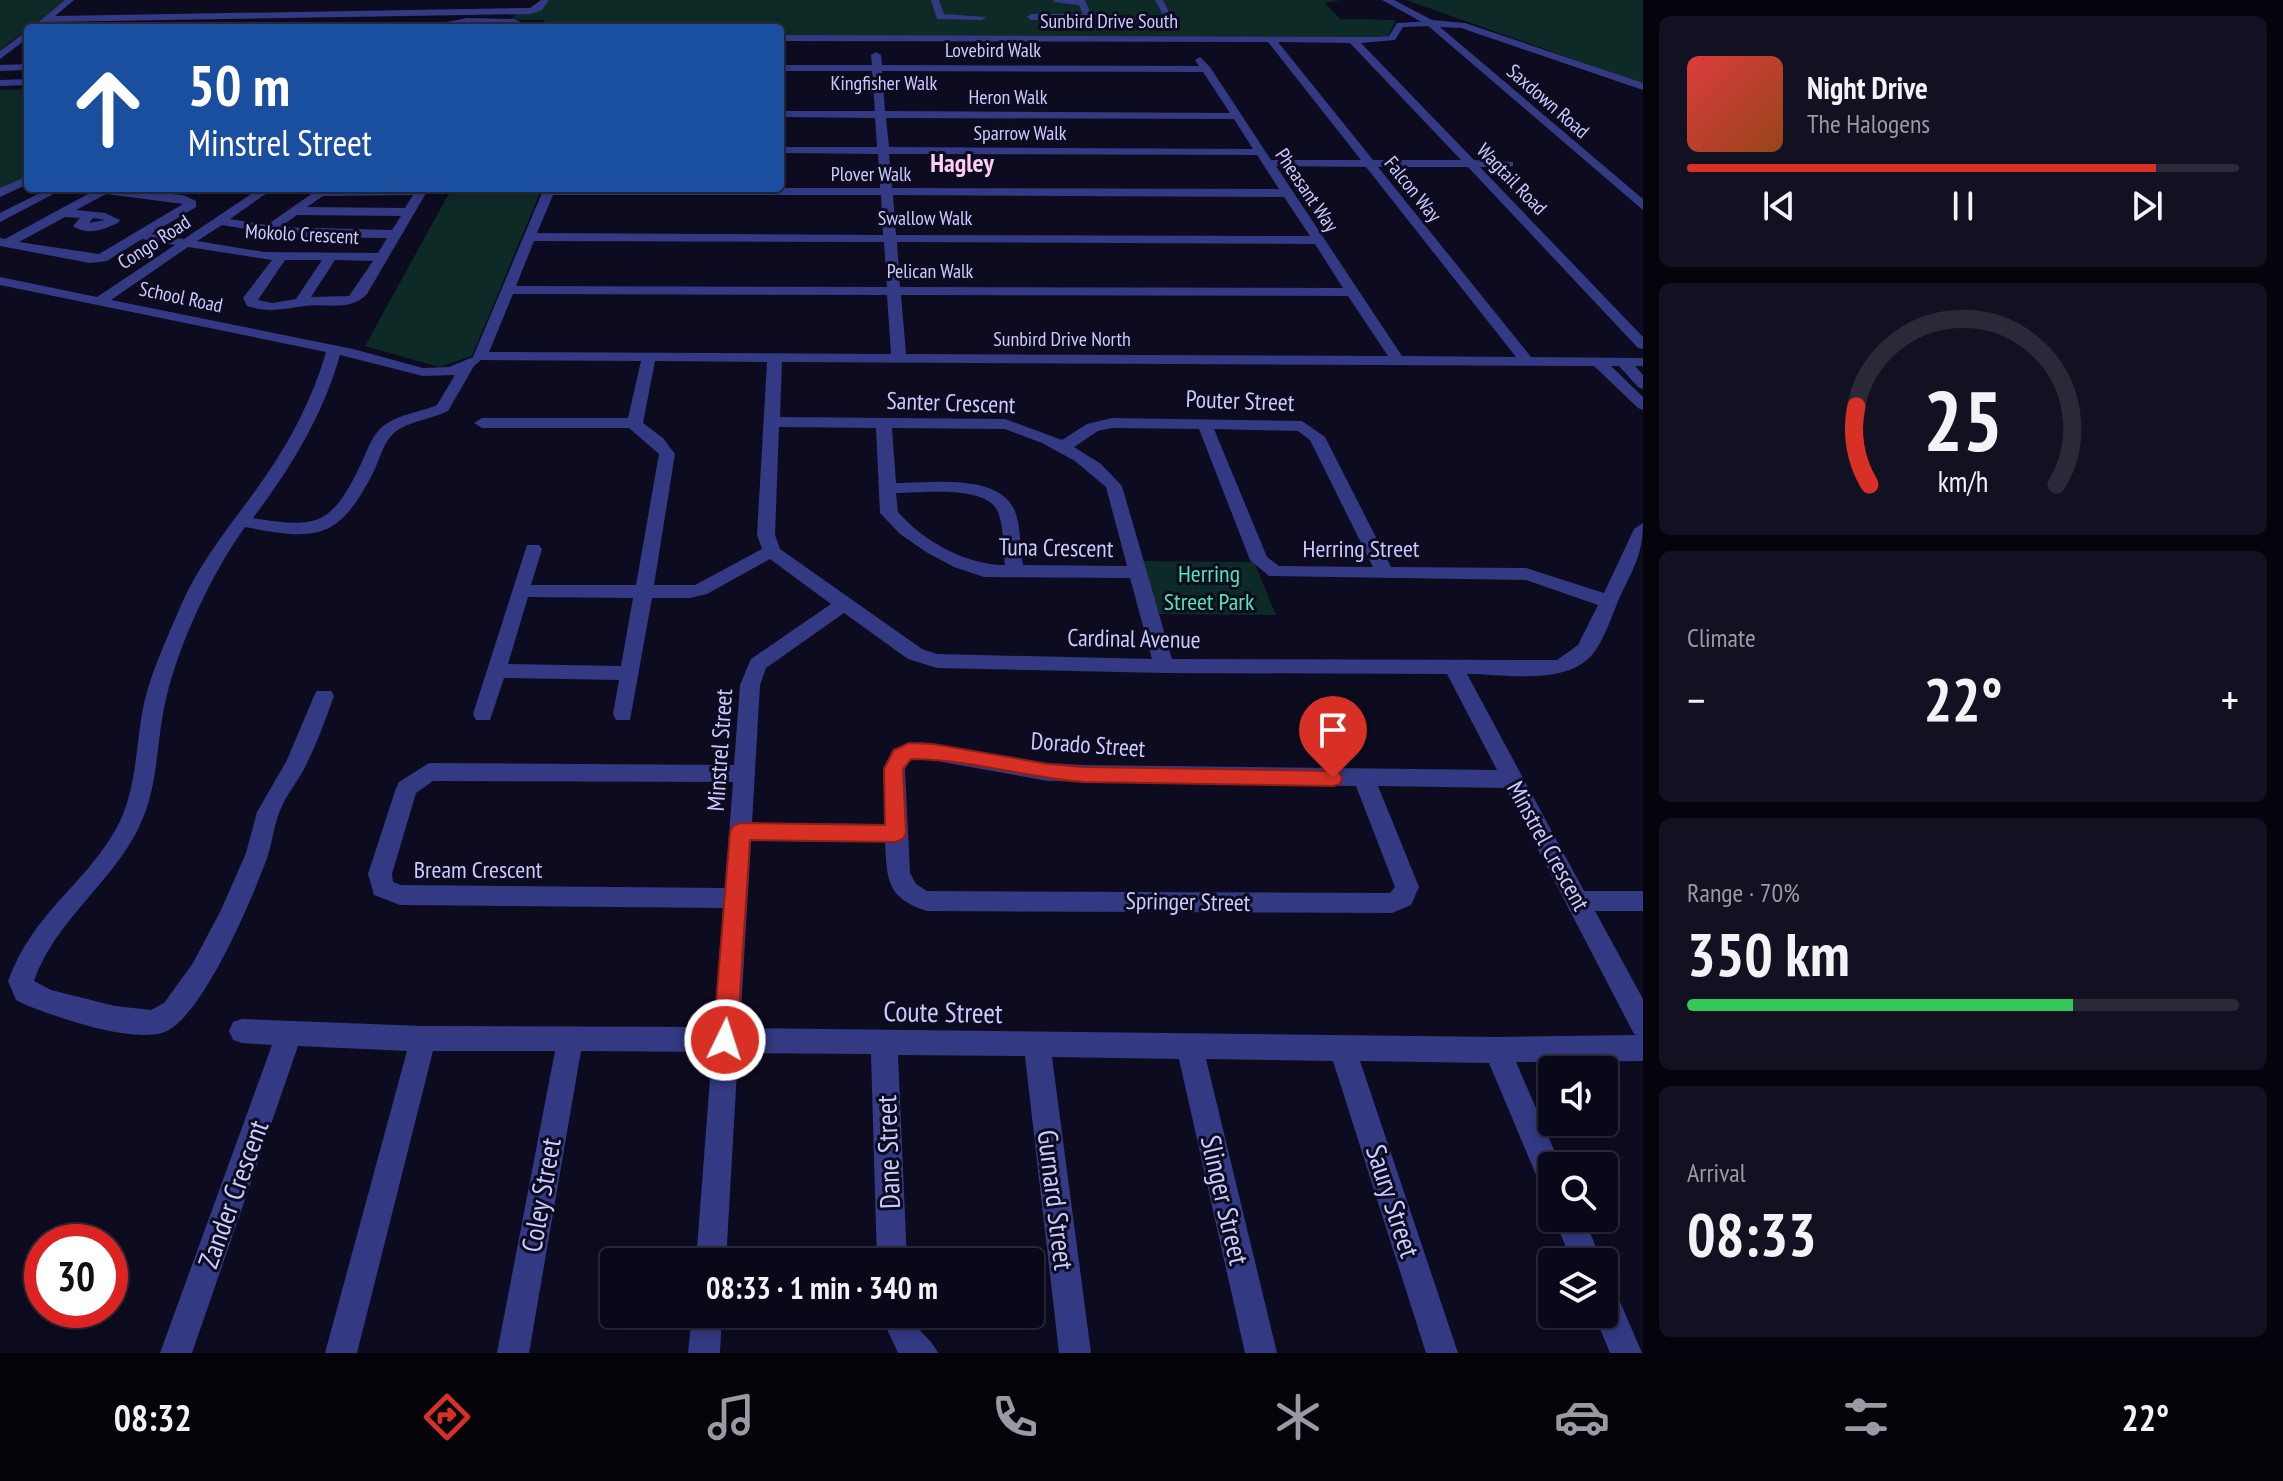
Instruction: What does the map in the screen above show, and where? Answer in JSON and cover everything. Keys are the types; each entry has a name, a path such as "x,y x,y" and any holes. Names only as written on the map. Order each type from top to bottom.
{"street":[{"path":"407,24 427,0"},
{"path":"535,0 545,0"},
{"path":"47,19 383,6 418,10 530,11 539,8 545,0"},
{"path":"935,0 940,17 982,17"},
{"path":"1141,28 1174,26 1159,0"},
{"path":"1387,0 1430,23 1462,25 1643,87"},
{"path":"457,10 467,1"},
{"path":"1031,17 1088,17 1082,1 1057,2"},
{"path":"40,24 61,7 72,4"},
{"path":"210,15 222,5"},
{"path":"133,17 142,9 139,6"},
{"path":"163,24 180,8"},
{"path":"518,24 530,11"},
{"name":"Sunbird Drive South","path":"784,38 1353,40 1388,39 1394,36 1400,25 1430,23"},
{"name":"Saxdown Road","path":"1430,23 1643,206"},
{"path":"310,24 364,24"},
{"path":"451,24 496,24"},
{"path":"987,39 986,28 1126,28"},
{"path":"875,39 899,358"},
{"name":"Pheasant Way","path":"1187,39 1398,361"},
{"name":"Falcon Way","path":"1271,40 1527,361"},
{"name":"Wagtail Road","path":"1353,40 1643,345"},
{"path":"1,55 23,42"},
{"path":"1,55 15,54"},
{"path":"0,68 24,67"},
{"name":"Lovebird Walk","path":"784,68 1207,69"},
{"path":"0,83 24,82"},
{"name":"Kingfisher Walk","path":"866,101 896,101"},
{"path":"1212,102 1227,102"},
{"name":"Heron Walk","path":"784,114 1237,116"},
{"name":"Sparrow Walk","path":"784,150 1509,164"},
{"path":"0,193 24,181"},
{"name":"Plover Walk","path":"784,191 1289,193"},
{"path":"0,218 51,192"},
{"path":"4,242 102,192"},
{"path":"4,242 90,259 102,258 143,236 192,203 130,192"},
{"name":"Congo Road","path":"100,301 262,192"},
{"path":"268,230 320,192"},
{"name":"Mokolo Crescent","path":"143,236 281,257 382,257 421,192"},
{"path":"241,521 300,530 312,530 332,522 353,499 384,435 395,425 443,408 450,401 474,361 508,290 549,192"},
{"path":"293,211 409,212"},
{"path":"64,213 88,217"},
{"path":"222,221 268,230 396,234"},
{"name":"Swallow Walk","path":"530,237 1319,240"},
{"path":"281,257 251,302 277,309 301,302 346,302 358,297 382,257"},
{"path":"301,302 331,257"},
{"name":"School Road","path":"0,281 353,353 423,372 442,372 474,361"},
{"name":"Pelican Walk","path":"508,290 1352,292"},
{"path":"324,696 309,737 270,808 257,854 225,925 185,1000 170,1016 161,1021 141,1023 52,1004 25,992 21,981 28,962 58,917 121,840 133,817 142,790 159,688 192,596 207,569 288,455 321,387 334,349"},
{"path":"623,714 667,454 665,448 637,428 635,423 649,357"},
{"path":"521,591 700,590 753,559 772,552 766,535 775,357"},
{"name":"Sunbird Drive North","path":"474,361 775,357 1643,362"},
{"path":"1598,362 1643,405"},
{"path":"1623,362 1643,384"},
{"name":"Santer Crescent","path":"773,422 1005,424 1021,427 1110,478 1164,666"},
{"path":"482,423 635,423"},
{"name":"Herring Street","path":"1204,423 1259,560 1265,566 1284,573 1526,574 1570,586 1609,602"},
{"name":"Pouter Street","path":"1061,448 1101,424 1289,423 1314,432 1385,573"},
{"name":"Tuna Crescent","path":"884,424 889,513 905,528 967,566 984,571 1138,572"},
{"path":"888,488 965,488 993,494 1006,510 1015,572"},
{"name":"Cardinal Avenue","path":"772,552 915,654 937,661 1537,669 1570,663 1586,649 1643,529"},
{"path":"483,714 533,549"},
{"name":"Minstrel Street","path":"736,898 753,673 769,655 844,604"},
{"name":"Minstrel Crescent","path":"1454,668 1643,1025"},
{"path":"496,671 630,673"},
{"name":"Dorado Street","path":"896,833 894,769 901,755 920,750 1048,772 1084,774 1511,779"},
{"name":"Bream Crescent","path":"736,898 400,895 382,888 380,874 407,788 429,772 744,774"},
{"name":"Springer Street","path":"896,833 900,883 909,894 927,901 1392,903 1403,898 1407,887 1364,779"},
{"path":"740,832 896,833"},
{"path":"712,1248 736,898"},
{"path":"1579,901 1643,901"},
{"name":"Coute Street","path":"242,1031 423,1039 570,1038 1343,1049 1643,1048"},
{"name":"Zander Crescent","path":"176,1353 289,1035"},
{"name":"Coley Street","path":"513,1353 570,1038"},
{"path":"341,1353 423,1039"},
{"name":"Dane Street","path":"884,1043 891,1248"},
{"name":"Gurnard Street","path":"1037,1046 1075,1353"},
{"name":"Slinger Street","path":"1190,1047 1261,1353"},
{"name":"Saury Street","path":"1343,1049 1442,1353"},
{"path":"1497,1050 1540,1152"},
{"path":"704,1353 706,1328"},
{"path":"900,1328 903,1336 922,1353"},
{"path":"1615,1328 1626,1353"}],"green space":[{"path":"0,0 66,0 34,24 24,24 24,32 0,50"},
{"path":"545,0 1341,0 1325,3 1340,19 1396,20 1388,36 1376,38 784,36 784,24 543,24 545,20 511,20 518,11 535,10"},
{"path":"1406,0 1643,0 1643,84"},
{"path":"24,89 24,179 0,191 0,90"},
{"path":"450,192 540,192 472,356 439,367 365,346"},
{"name":"Herring Street Park","path":"1143,561 1254,562 1276,615 1158,614"}],"district":[{"name":"Hagley","path":"962,163"}],"route":[{"path":"725,1040 740,832 896,833 894,769 896,761 909,751 933,751 1048,772 1333,778"}]}
